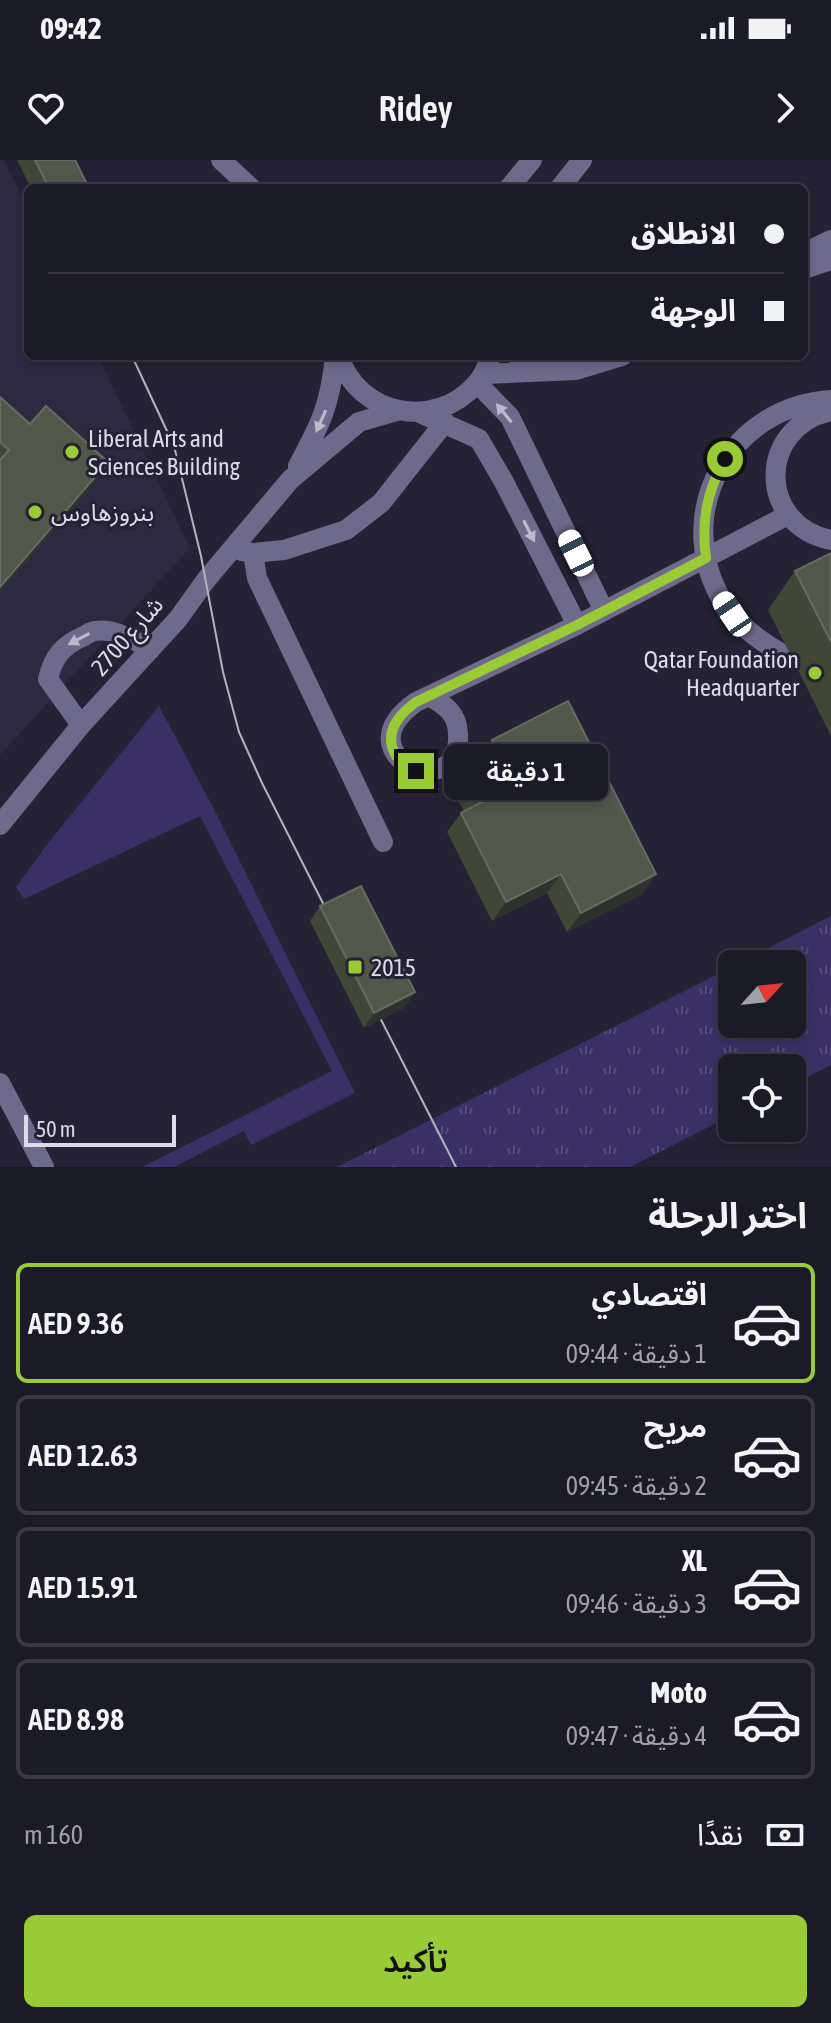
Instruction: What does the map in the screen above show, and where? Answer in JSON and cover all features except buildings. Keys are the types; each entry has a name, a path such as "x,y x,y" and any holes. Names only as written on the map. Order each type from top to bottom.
{"street":[{"path":"221,160 247,184"},
{"path":"512,184 532,160"},
{"path":"563,184 582,160"},
{"path":"808,251 831,240"},
{"path":"808,268 831,260"},
{"name":"شارع 2700","path":"4,810 178,619 215,569 243,552 290,480 324,417 336,360"},
{"path":"339,360 356,388 375,402 397,411 420,413 479,439 577,625"},
{"path":"526,360 554,373"},
{"path":"484,371 554,373 609,360"},
{"path":"420,413 442,409 462,398 484,371"},
{"path":"484,371 510,417 604,611"},
{"path":"781,653 754,636 720,597 706,558 704,517 715,477 725,459 746,436 770,417 808,403 831,400"},
{"name":"شارع 2700","path":"290,480 359,422 397,411"},
{"path":"831,411 805,420 793,430 777,457 776,487 788,515 806,531 831,540"},
{"path":"383,842 243,552 284,550 346,530 381,503 445,422"},
{"path":"504,482 534,467"},
{"path":"429,696 577,625 788,515"},
{"path":"81,725 48,679 59,651 95,631 121,635 151,649"},
{"path":"0,1083 44,1167"}],"shaded area":[{"name":"Liberal Arts and Sciences Building","path":"0,160 4,160 24,202 24,360 100,360 190,548 0,755"}],"green space":[{"path":"159,706 213,807 355,1093 251,1145 244,1131 174,1167 142,1167 332,1071 200,816 24,899 16,887"},
{"path":"831,916 831,1065 806,1078 806,1054 718,1054 718,1122 630,1167 337,1167 718,974 718,1038 806,1038 806,950 764,950"}],"tram line":[{"path":"134,360 174,446 239,732 334,925"},
{"path":"371,1000 456,1167"}],"place":[{"name":"Liberal Arts and Sciences Building","path":"72,452"},
{"name":"بنروزهاوس","path":"35,512"},
{"name":"Qatar Foundation Headquarter","path":"815,673"},
{"name":"2015","path":"355,967"}],"route":[{"path":"416,771 397,757 391,739 393,726 402,712 416,702 577,625 706,558 703,538 708,496 725,459"}]}
